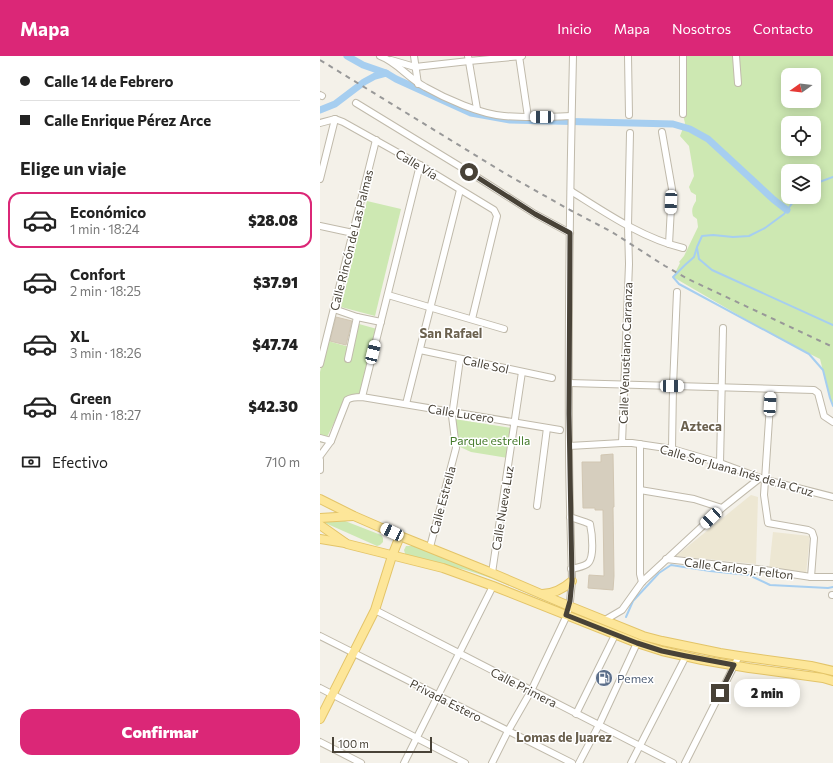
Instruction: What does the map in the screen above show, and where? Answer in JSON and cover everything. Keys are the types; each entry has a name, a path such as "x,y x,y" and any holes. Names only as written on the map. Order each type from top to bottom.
{"main road":[{"path":"320,499 400,536 430,547 643,636 739,656 811,666 833,671"},
{"path":"320,518 354,516"},
{"path":"320,525 347,544"},
{"path":"320,719 375,610 400,536"},
{"path":"320,540 347,544 443,568 493,586 615,635 662,651 734,665 823,678 833,681"},
{"path":"538,593 544,594 555,592 572,581"}],"street":[{"path":"380,56 416,67 469,58 520,56 528,117"},
{"path":"414,56 418,84"},
{"path":"492,763 531,690 566,615 569,606 572,581 568,383 571,191 570,132 573,56"},
{"path":"628,56 628,115"},
{"path":"682,114 683,56"},
{"path":"736,56 738,83"},
{"path":"387,58 418,84 450,100 486,113 505,116 571,118"},
{"path":"469,58 477,110"},
{"path":"356,103 535,214 570,233"},
{"path":"320,124 335,119"},
{"path":"320,179 335,119"},
{"name":"Calle Vía","path":"335,119 420,165 494,210 497,216 472,319"},
{"path":"662,132 672,189 669,244"},
{"name":"Calle Venustiano Carranza","path":"622,443 629,264 628,226 630,133"},
{"name":"Calle Rincón de Las Palmas","path":"320,364 376,140"},
{"path":"320,456 330,441 347,400 349,398 362,397 420,165"},
{"path":"406,404 460,190"},
{"path":"571,191 628,226 669,244 683,248"},
{"path":"320,226 353,233"},
{"path":"672,450 672,386 678,292"},
{"path":"388,295 504,329"},
{"path":"334,309 357,317 381,322"},
{"path":"348,359 357,317"},
{"path":"720,463 723,328"},
{"path":"320,333 327,335"},
{"name":"Calle Sol","path":"420,350 552,378"},
{"name":"Calle Estrella","path":"430,547 456,448 452,412 460,359"},
{"name":"Calle Nueva Luz","path":"492,573 522,372"},
{"path":"568,383 814,390 818,394 824,416 833,422"},
{"path":"771,389 763,479 768,523 812,532 814,538 811,577"},
{"name":"Calle Lucero","path":"362,397 560,430"},
{"path":"537,506 547,428"},
{"path":"320,438 330,441"},
{"name":"Calle Sor Juana Inés de la Cruz","path":"569,446 622,443 640,444 672,450 720,463 763,479 833,497"},
{"path":"640,444 640,574 642,582"},
{"path":"320,460 320,470"},
{"path":"605,620 622,610 642,582 722,508 763,479"},
{"path":"640,490 694,498 722,508"},
{"path":"570,517 590,524 592,530 592,552 588,564 571,569"},
{"name":"Calle Carlos J. Felton","path":"666,559 765,570 811,577 833,577"},
{"path":"404,763 493,586"},
{"name":"Calle Primera","path":"375,610 673,763"},
{"path":"576,714 615,635"},
{"name":"Privada Estero","path":"320,636 572,763"},
{"path":"579,763 599,725 637,643"},
{"path":"631,763 686,656"},
{"path":"685,763 739,656"},
{"path":"320,688 465,763"},
{"path":"320,742 361,763"}],"shaded area":[{"path":"751,495 758,497 756,564 676,556"},
{"path":"773,532 810,536 806,574 769,569"}],"green space":[{"path":"682,56 833,56 833,406 820,359 776,337 673,277 680,263 679,262 684,256 698,227 697,219 693,216 692,211 696,201 696,195 691,192 689,187 694,176 689,146 680,136 685,123 683,115"},
{"path":"367,201 401,209 375,316 341,307"},
{"path":"359,324 377,329 359,398 344,403 324,443 320,442 320,372 328,341 353,348"},
{"name":"Parque estrella","path":"454,419 512,428 508,458 471,452 458,446"},
{"path":"345,521 381,535 383,542 377,546 323,522"},
{"path":"406,546 413,546 458,561 556,603 555,605 500,582 466,570 406,557 404,550"}],"building":[{"path":"336,317 352,321 346,345 330,341"},
{"path":"613,454 613,590 588,588 589,575 604,576 603,510 583,508 582,462 601,462 601,455"}],"waterway":[{"path":"347,56 363,65 386,73"},
{"path":"320,110 335,104 364,82 375,76 386,73 471,113 510,120 673,124 690,129 708,139 774,200 787,210"},
{"path":"821,181 833,177"},
{"path":"792,204 784,214 765,228 749,236 702,236 694,257 673,277 679,284 809,354 823,370 833,406"},
{"path":"697,248 699,259 712,270 833,325"},
{"path":"626,617 633,601 659,573 671,565 749,575 770,585 833,587"}],"railway":[{"path":"320,60 506,174 612,232 688,279 833,347"}],"place":[{"name":"Pemex","path":"604,678"}],"district":[{"name":"San Rafael","path":"451,333"},
{"name":"Azteca","path":"701,426"},
{"name":"Lomas de Juarez","path":"564,737"}],"route":[{"path":"469,172 535,214 570,233 568,383 572,581 570,601 566,615 637,643 662,651 734,665 720,693"}]}
